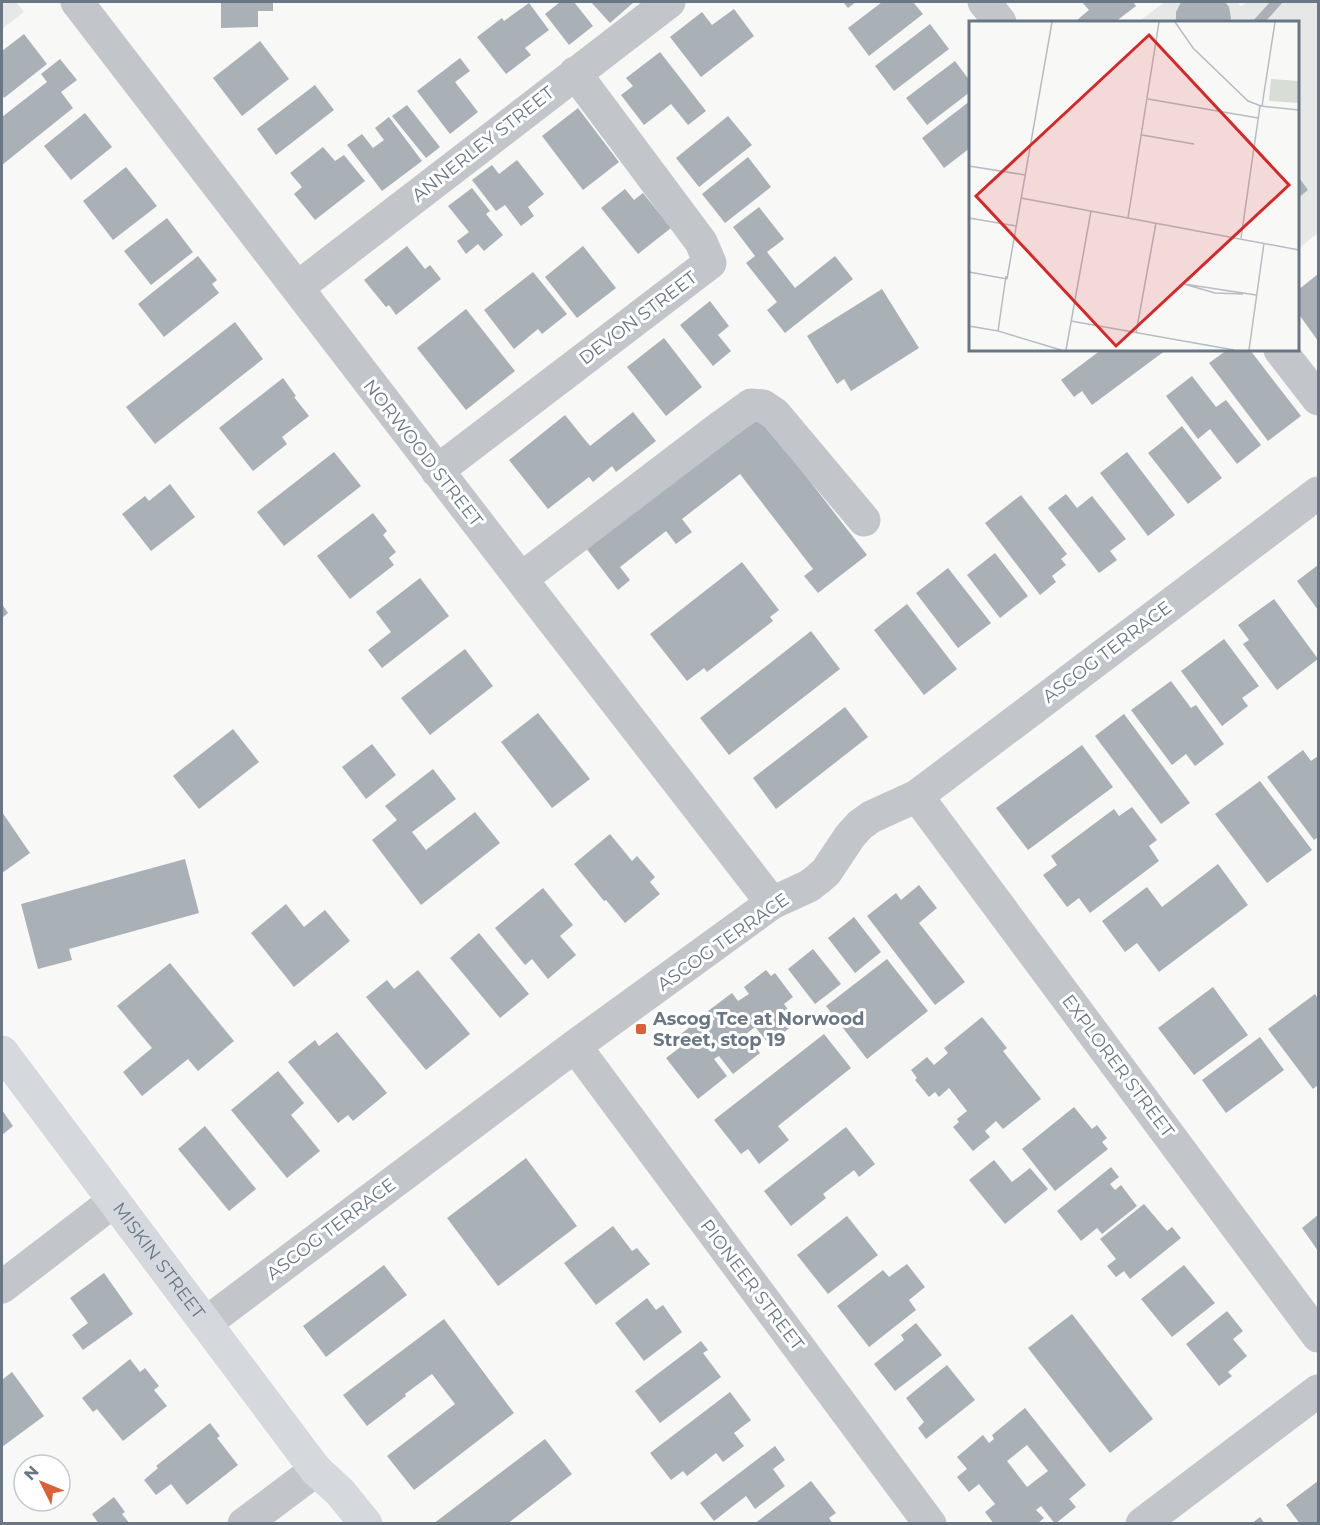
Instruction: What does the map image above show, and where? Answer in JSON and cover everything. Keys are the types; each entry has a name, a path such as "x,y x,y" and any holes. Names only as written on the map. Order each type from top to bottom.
{"main road":[{"name":"MISKIN STREET","path":"2,1052 316,1470 340,1492 366,1524"},
{"name":"MISKIN STREET","path":"316,1470 329,1501 345,1524"}],"street":[{"name":"NORWOOD STREET","path":"77,2 772,903"},
{"name":"ANNERLEY STREET","path":"297,288 669,2"},
{"path":"984,2 999,21"},
{"name":"DEVON STREET","path":"437,471 710,263 701,242 574,73"},
{"path":"1281,351 1318,399"},
{"path":"521,579 751,405 763,406 776,414 864,520"},
{"name":"ASCOG TERRACE","path":"206,1323 575,1046 772,903 809,886 826,872 850,836 871,816 917,796 1318,493"},
{"name":"EXPLORER STREET","path":"917,796 1318,1336"},
{"name":"PIONEER STREET","path":"575,1046 930,1524"},
{"path":"2,1287 114,1201"},
{"path":"1142,1524 1318,1391"},
{"path":"244,1524 316,1470"}],"shaded area":[{"path":"2,2 16,2 24,12 2,29"},
{"path":"1165,2 1237,2 1241,6 1247,2 1318,2 1318,233 1299,248 1299,21 1139,21"}],"building":[{"path":"221,2 273,2 273,11 258,11 258,27 221,28"},
{"path":"560,2 574,2 593,26 569,45 545,14"},
{"path":"591,2 634,2 610,23"},
{"path":"843,2 856,2 848,8"},
{"path":"882,2 913,2 923,14 869,56 848,28"},
{"path":"1082,2 1136,2 1134,3 1136,6 1116,21 1077,20 1089,10"},
{"path":"1181,2 1225,2 1229,7 1231,18 1230,21 1176,21 1176,12"},
{"path":"1270,2 1283,2 1266,21 1253,21"},
{"path":"529,3 549,30 525,48 531,55 506,74 477,37 502,18 504,21"},
{"path":"734,9 754,36 701,77 670,37 702,12 712,25"},
{"path":"930,24 949,49 894,91 875,66"},
{"path":"24,34 47,64 4,98 2,94 2,51"},
{"path":"260,41 289,79 242,116 213,78"},
{"path":"660,52 706,111 688,125 671,104 644,125 621,95 633,86 626,78"},
{"path":"460,58 470,71 455,82 478,112 450,134 417,91"},
{"path":"60,59 77,80 61,92 73,108 2,165 2,117 47,82 41,74"},
{"path":"955,61 969,80 969,93 927,125 906,98"},
{"path":"315,85 334,110 276,155 257,129"},
{"path":"969,102 969,149 944,168 922,138"},
{"path":"407,105 440,147 426,158 392,116"},
{"path":"578,108 619,162 583,190 542,136"},
{"path":"85,113 112,147 71,180 44,146"},
{"path":"728,116 752,145 699,187 676,158"},
{"path":"389,117 422,161 382,191 347,145 362,134 373,148 384,140 375,128"},
{"path":"323,147 335,161 344,155 365,181 315,220 294,194 302,187 290,173"},
{"path":"748,157 771,187 725,223 702,194"},
{"path":"517,160 544,194 528,207 534,216 521,226 505,205 496,211 472,180 492,165 499,174"},
{"path":"126,167 157,206 113,240 83,201"},
{"path":"1299,177 1308,190 1299,197"},
{"path":"472,188 490,211 486,214 503,235 484,251 478,244 466,254 457,241 469,232 448,206"},
{"path":"625,189 634,200 643,193 671,228 638,254 601,208"},
{"path":"759,207 784,239 767,252 795,288 835,256 853,279 785,333 767,310 777,302 746,263 755,256 733,227"},
{"path":"167,218 193,252 151,285 124,251"},
{"path":"407,246 425,269 430,265 441,279 396,315 389,305 386,307 364,280"},
{"path":"583,246 616,288 577,318 545,277"},
{"path":"198,256 217,280 212,284 219,293 164,337 138,304"},
{"path":"533,272 567,314 542,334 538,329 514,349 484,310"},
{"path":"1318,274 1318,341 1299,314 1299,289"},
{"path":"882,289 919,348 851,391 844,379 837,384 807,336"},
{"path":"710,301 729,326 718,335 731,351 713,366 680,325"},
{"path":"466,309 515,371 466,410 417,348"},
{"path":"235,322 263,359 155,444 126,407"},
{"path":"664,338 702,387 666,416 627,367"},
{"path":"1100,351 1165,351 1092,405 1082,391 1074,397 1061,380"},
{"path":"1226,351 1251,351 1301,416 1268,441 1209,363"},
{"path":"1192,376 1216,407 1226,400 1261,445 1237,464 1210,429 1198,439 1166,396"},
{"path":"283,378 309,416 282,437 287,444 253,471 219,428"},
{"path":"633,412 656,441 616,472 612,466 593,482 589,477 548,509 509,460 565,415 590,446"},
{"path":"758,414 867,555 818,593 804,576 813,569 740,474 682,519 692,532 676,544 666,531 620,567 630,580 618,590 586,548"},
{"path":"1182,426 1222,478 1188,504 1148,453"},
{"path":"334,452 361,486 284,546 257,512"},
{"path":"1127,452 1175,515 1148,536 1100,473"},
{"path":"170,484 195,517 151,551 122,514 145,496 149,501"},
{"path":"1066,494 1077,508 1092,496 1126,539 1110,551 1117,560 1099,573 1048,508"},
{"path":"1021,495 1067,554 1061,559 1066,565 1052,576 1056,582 1040,595 985,523"},
{"path":"373,513 387,531 383,535 396,552 389,558 394,565 350,599 317,556"},
{"path":"995,553 1028,596 1000,618 967,575"},
{"path":"742,562 779,610 770,617 773,621 707,672 704,668 687,681 650,634"},
{"path":"1318,565 1318,610 1297,581"},
{"path":"948,568 991,623 958,648 916,593"},
{"path":"420,578 449,616 382,668 368,650 391,632 376,612"},
{"path":"1274,599 1318,659 1277,690 1243,644 1249,640 1238,625"},
{"path":"2,604 8,613 2,618"},
{"path":"907,604 957,669 924,695 874,630"},
{"path":"811,631 840,669 729,755 700,718"},
{"path":"1224,639 1259,686 1242,698 1248,706 1222,726 1181,671"},
{"path":"465,649 493,686 430,735 401,698"},
{"path":"1171,681 1191,708 1196,705 1224,744 1195,766 1186,754 1172,765 1131,710"},
{"path":"845,707 868,737 776,809 753,778"},
{"path":"538,713 590,779 552,808 501,742"},
{"path":"1124,714 1190,803 1161,824 1095,736"},
{"path":"233,729 259,762 199,809 173,776"},
{"path":"372,744 396,775 366,799 342,767"},
{"path":"1082,745 1113,787 1028,850 996,808"},
{"path":"1303,750 1311,761 1318,756 1318,837 1314,840 1267,777"},
{"path":"433,769 456,799 412,832 426,850 475,812 500,843 421,905 372,840 397,820 385,806"},
{"path":"1260,781 1312,850 1267,883 1215,814"},
{"path":"1132,807 1157,840 1149,846 1159,861 1090,913 1079,898 1067,907 1043,875 1057,865 1051,856 1114,809 1119,816"},
{"path":"2,812 30,853 2,873"},
{"path":"610,834 632,861 637,856 655,877 650,882 660,894 625,923 574,864"},
{"path":"185,859 199,913 69,949 72,960 38,969 21,904"},
{"path":"1218,864 1248,905 1159,972 1137,943 1125,952 1102,921 1147,887 1162,907"},
{"path":"919,885 937,908 919,923 965,982 935,1005 867,916 896,893 901,900"},
{"path":"543,888 573,925 560,936 576,955 548,979 532,959 525,965 495,928"},
{"path":"286,904 304,927 325,910 350,941 294,987 251,933"},
{"path":"854,917 881,952 855,973 828,938"},
{"path":"479,933 529,994 500,1018 450,958"},
{"path":"813,949 841,984 815,1004 788,969"},
{"path":"887,959 928,1011 867,1059 826,1006"},
{"path":"170,963 234,1041 198,1071 188,1059 142,1096 123,1072 152,1048 117,1006"},
{"path":"418,970 470,1034 426,1070 366,997 387,980 394,989"},
{"path":"766,970 771,976 775,973 793,997 784,1004 797,1022 769,1044 755,1027 746,1034 760,1053 733,1074 719,1056 714,1059 727,1076 698,1099 666,1058 683,1045 677,1037 699,1020 704,1028 715,1019 708,1011 732,993 738,1001 749,994 744,987"},
{"path":"1213,987 1248,1035 1194,1075 1158,1028"},
{"path":"1315,994 1318,999 1318,1085 1313,1089 1268,1029"},
{"path":"982,1017 1007,1048 1003,1051 1041,1099 1003,1129 996,1121 985,1131 990,1137 973,1151 953,1127 959,1122 957,1119 967,1111 949,1088 939,1097 935,1092 929,1097 915,1080 917,1078 911,1070 927,1057 934,1065 948,1053 944,1048"},
{"path":"337,1032 387,1093 353,1121 348,1115 338,1123 288,1062 315,1040 319,1046"},
{"path":"824,1034 851,1068 778,1126 789,1140 759,1164 748,1149 741,1154 714,1120"},
{"path":"1260,1037 1284,1070 1226,1113 1202,1080"},
{"path":"278,1071 304,1103 291,1115 320,1151 287,1178 231,1110"},
{"path":"1074,1107 1092,1129 1097,1125 1107,1138 1102,1142 1108,1149 1055,1191 1022,1149"},
{"path":"2,1110 13,1126 2,1135"},
{"path":"205,1126 256,1189 229,1211 178,1149"},
{"path":"846,1127 875,1164 859,1177 854,1170 823,1194 826,1198 791,1226 764,1191"},
{"path":"526,1158 577,1226 498,1286 447,1218"},
{"path":"994,1160 1012,1182 1030,1168 1048,1189 1005,1224 969,1180"},
{"path":"1111,1167 1119,1177 1110,1184 1115,1190 1121,1185 1137,1206 1102,1234 1097,1228 1081,1241 1057,1211"},
{"path":"1144,1204 1167,1231 1172,1227 1181,1238 1130,1279 1124,1271 1116,1277 1107,1266 1116,1259 1100,1239"},
{"path":"1318,1215 1318,1251 1302,1228"},
{"path":"847,1216 878,1255 828,1294 797,1255"},
{"path":"613,1226 632,1251 637,1248 650,1264 596,1305 564,1263"},
{"path":"907,1264 925,1287 909,1300 916,1310 869,1347 837,1306 883,1270 889,1277"},
{"path":"384,1265 407,1295 326,1357 303,1326"},
{"path":"1184,1265 1215,1303 1172,1337 1141,1299"},
{"path":"104,1273 133,1314 83,1350 72,1335 88,1323 70,1298"},
{"path":"647,1298 656,1310 663,1305 682,1332 644,1361 615,1323"},
{"path":"1227,1311 1243,1331 1233,1339 1247,1356 1228,1372 1232,1376 1219,1386 1186,1344"},
{"path":"1072,1314 1153,1419 1110,1453 1028,1348"},
{"path":"444,1319 514,1413 414,1490 387,1456 455,1404 432,1374 367,1426 343,1395"},
{"path":"916,1323 942,1355 895,1391 874,1364 904,1340 901,1335"},
{"path":"701,1341 708,1350 703,1353 721,1377 660,1423 635,1391"},
{"path":"130,1359 140,1372 145,1368 159,1386 154,1390 167,1406 123,1441 97,1409 93,1412 82,1398"},
{"path":"947,1365 975,1400 926,1439 918,1428 924,1422 906,1398"},
{"path":"12,1372 44,1416 2,1447 2,1380"},
{"path":"730,1392 751,1420 734,1433 744,1446 723,1462 716,1453 687,1476 683,1471 671,1480 650,1453"},
{"path":"1025,1408 1086,1485 1069,1499 1076,1507 1055,1524 1041,1506 1036,1510 1044,1518 1037,1524 994,1524 985,1512 995,1504 979,1484 969,1492 957,1477 967,1469 957,1457 983,1435 989,1443 994,1439 992,1435","holes":["1027,1445 1048,1471 1027,1487 1007,1461"]},
{"path":"210,1423 220,1436 217,1438 238,1465 187,1505 171,1484 156,1495 144,1480 158,1468 156,1466"},
{"path":"545,1439 572,1474 507,1524 433,1524"},
{"path":"775,1446 785,1460 773,1469 785,1486 755,1509 746,1496 714,1521 700,1503"},
{"path":"811,1481 836,1513 829,1518 833,1524 754,1524"},
{"path":"1318,1481 1318,1524 1300,1524 1286,1505"},
{"path":"114,1497 125,1512 122,1514 130,1524 99,1524 92,1514"},
{"path":"1260,1517 1265,1524 1251,1524"}],"place":[{"name":"Ascog Tce at Norwood Street, stop 19","path":"641,1029"}]}
